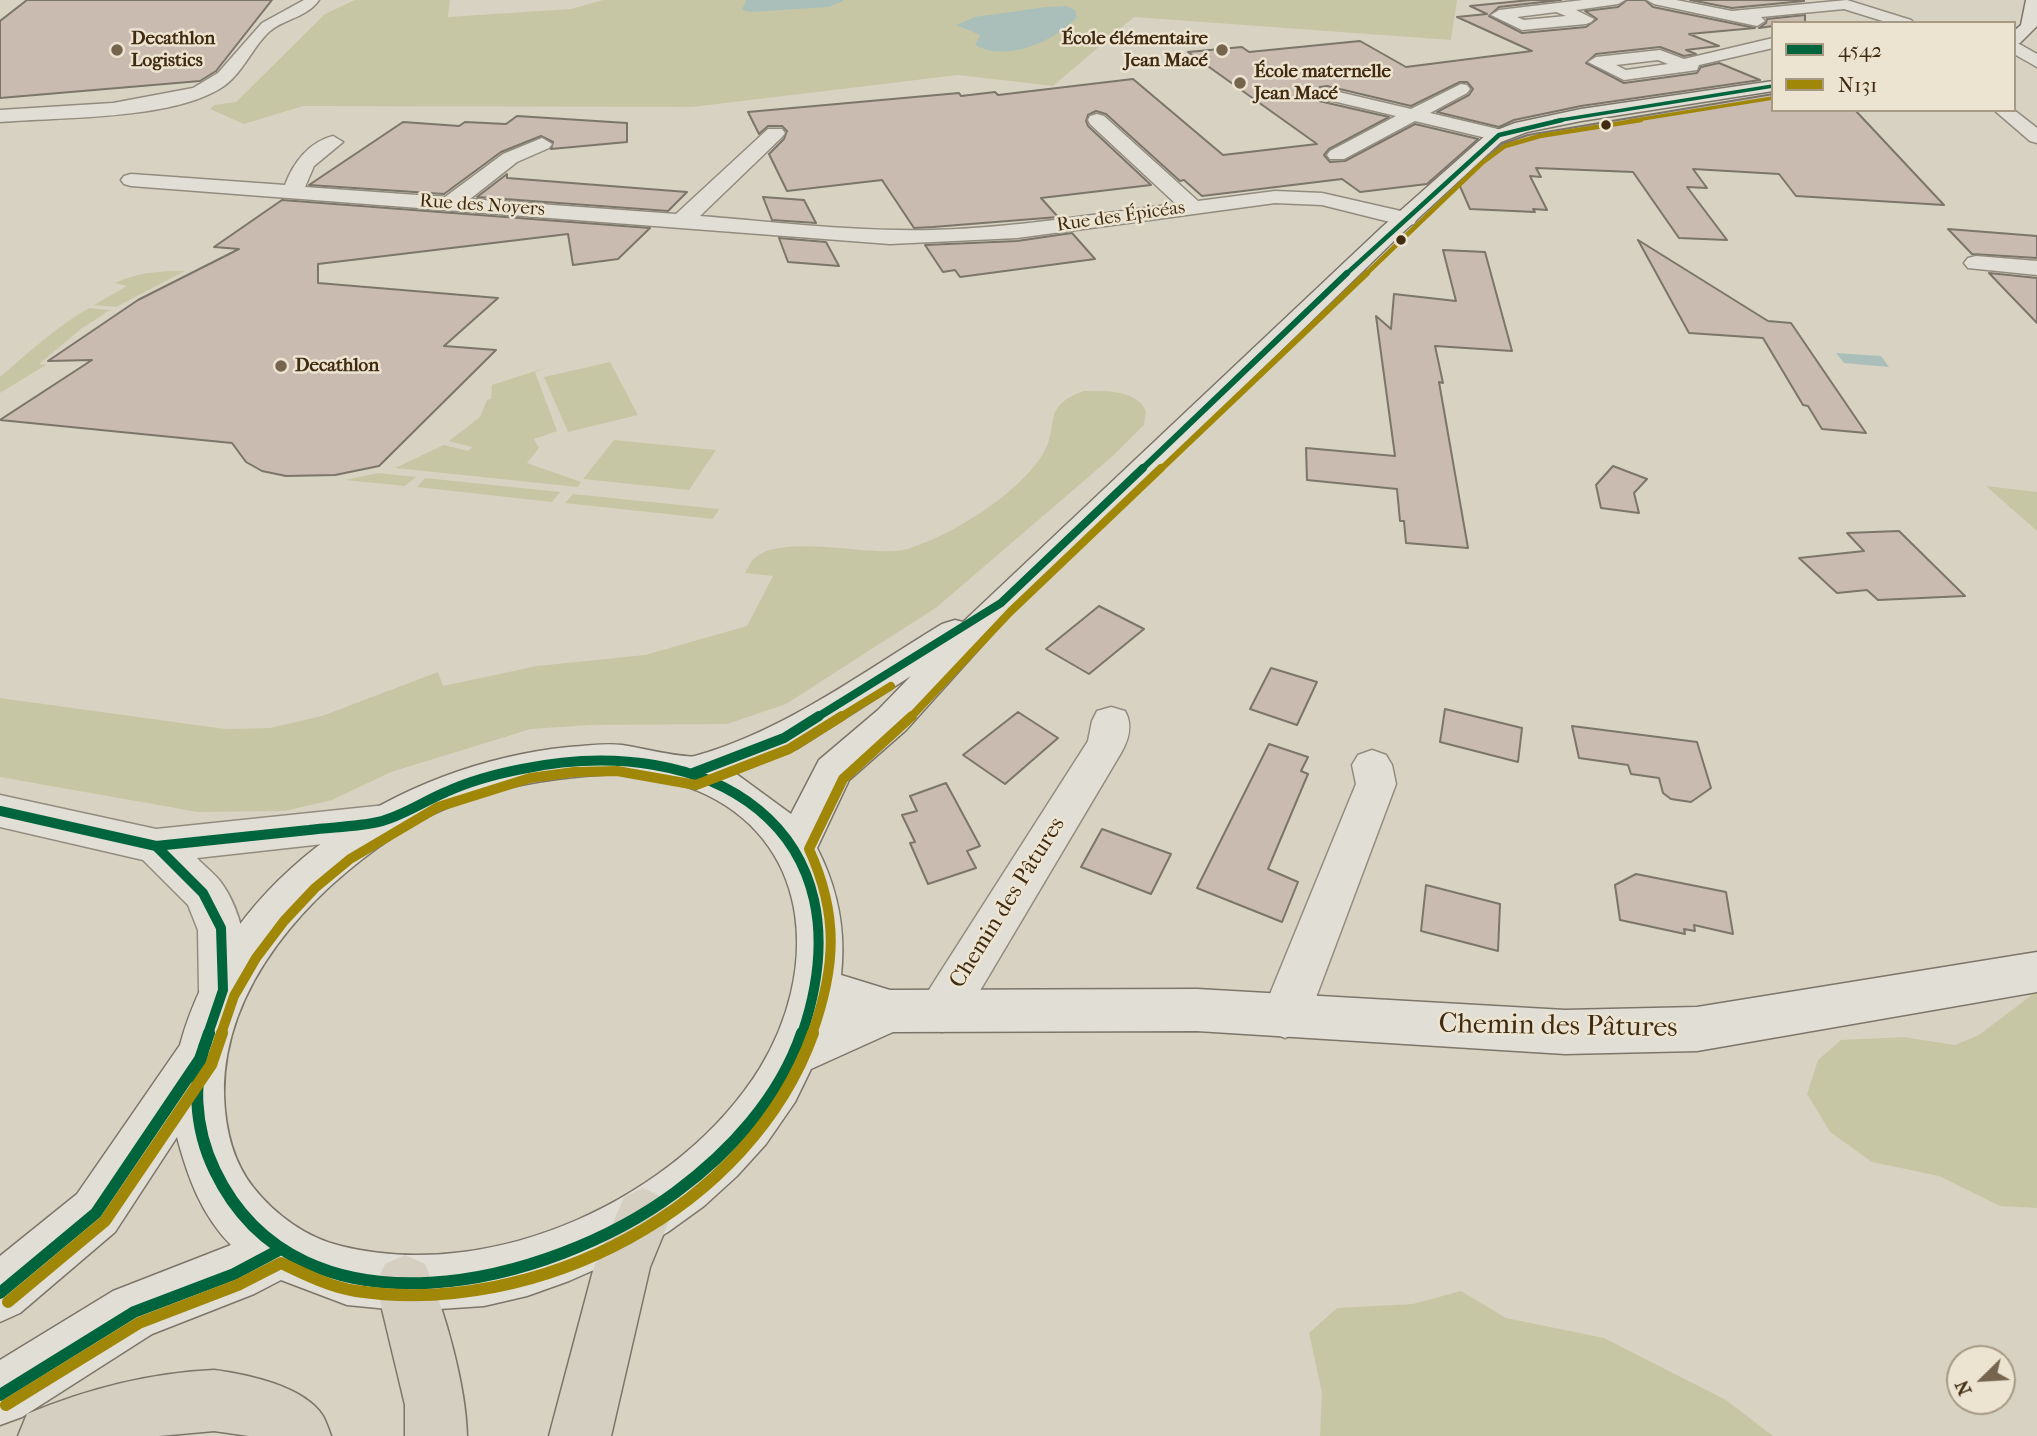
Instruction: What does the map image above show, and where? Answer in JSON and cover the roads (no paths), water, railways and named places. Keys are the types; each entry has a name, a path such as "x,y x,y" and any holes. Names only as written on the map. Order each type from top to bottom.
{"highway":[{"path":"580,1436 622,1267 643,1216"},
{"path":"405,1284 436,1405 436,1436"},
{"path":"49,1436 128,1409 185,1401 237,1401 289,1423 300,1436"}],"street":[{"path":"0,116 165,101 209,88 219,81 267,26 306,9 312,0"},
{"path":"1561,9 1618,0"},
{"path":"1654,0 1771,24"},
{"path":"2016,38 2029,26 2035,1"},
{"path":"1731,16 1845,4 1900,21"},
{"path":"1684,64 1771,43"},
{"path":"2016,47 2037,62"},
{"path":"1326,94 1499,135 1569,118 1771,86"},
{"path":"1336,155 1461,89"},
{"path":"2006,112 2037,137"},
{"path":"1097,120 1192,207"},
{"path":"682,221 775,133"},
{"path":"796,849 833,771 892,720 1001,603 1405,219 1499,135"},
{"path":"293,191 305,161 333,142"},
{"path":"451,203 510,158 542,144"},
{"name":"Rue des Noyers","path":"131,180 833,232"},
{"name":"Rue des Épicéas","path":"833,232 890,237 971,236 1275,197 1300,197 1405,219"},
{"path":"1976,263 2037,268"},
{"path":"693,773 784,738 1001,603"},
{"name":"Chemin des Pâtures","path":"942,1011 1107,743 1111,721"},
{"path":"618,759 657,764 693,773 732,790 763,813 796,849 816,894 821,928 821,966 817,989 796,1052 776,1087 749,1125 727,1149 701,1173 643,1216 603,1238 560,1257 513,1272 467,1281 405,1284 359,1279 318,1268 281,1249 248,1225 222,1191 203,1150 197,1106 200,1059 223,990 246,951 275,913 307,879 343,849 386,821 456,788 527,766 573,760 618,759"},
{"path":"1285,1016 1376,784 1373,765"},
{"path":"0,811 156,846 386,821"},
{"path":"156,846 205,894 222,930 223,990"},
{"name":"Chemin des Pâtures","path":"817,989 890,1011 1197,1010 1565,1032 1697,1029 2037,972"},
{"name":"Chemin des Pâtures","path":"796,1052 890,1011"},
{"path":"0,1293 96,1213 200,1059"},
{"path":"0,1395 134,1312 234,1274 281,1249"}],"water":[{"path":"746,0 843,1 828,7 751,12 742,10"},
{"path":"1066,6 1075,10 1077,17 1056,34 1030,47 1016,50 1001,52 975,45 980,35 956,25 975,17"},
{"path":"1836,353 1881,356 1889,367 1844,363"}],"place":[{"name":"Decathlon Logistics","path":"117,50"},
{"name":"École élémentaire Jean Macé","path":"1222,50"},
{"name":"École maternelle Jean Macé","path":"1240,83"},
{"name":"Decathlon","path":"281,366"}]}
